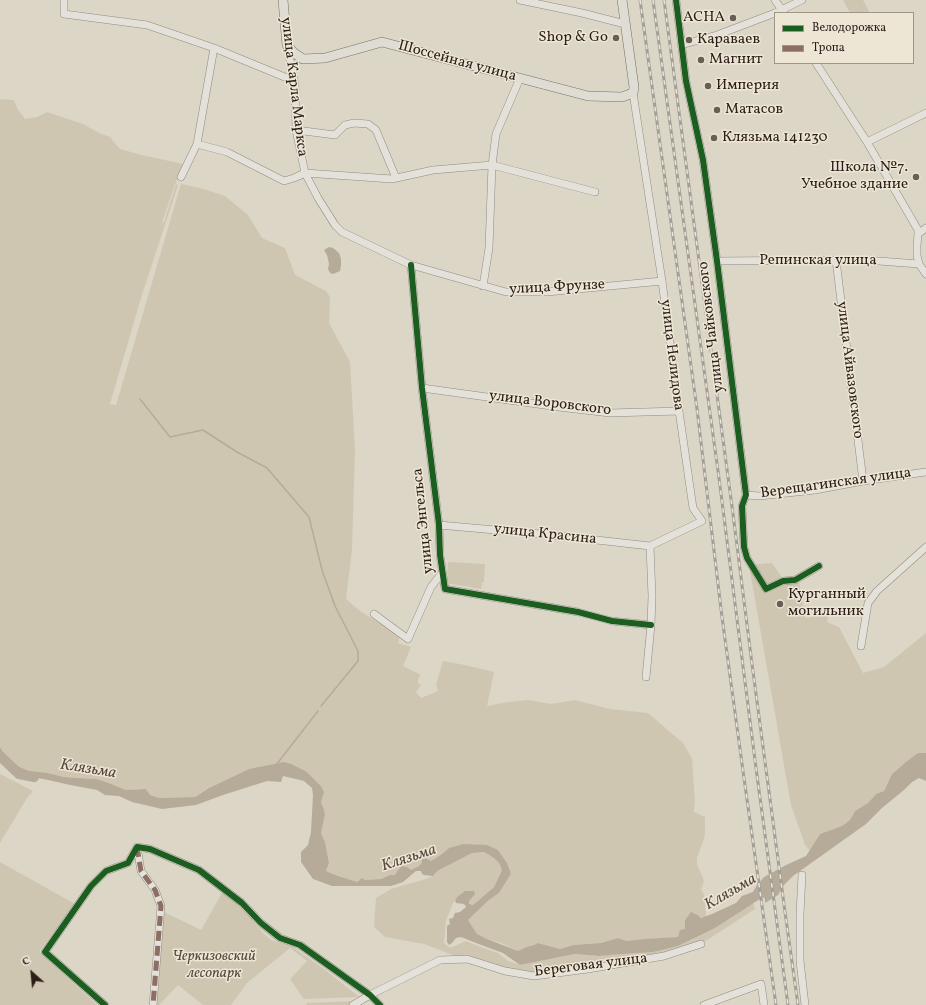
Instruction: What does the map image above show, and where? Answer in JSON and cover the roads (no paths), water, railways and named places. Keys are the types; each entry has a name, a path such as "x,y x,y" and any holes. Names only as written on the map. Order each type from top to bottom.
{"main road":[{"name":"улица Карла Маркса","path":"283,0 287,45"},
{"name":"улица Нелидова","path":"622,0 634,87 633,93"},
{"name":"Шоссейная улица","path":"287,45 294,53 303,58 325,58 382,42 588,96 622,98 633,93"}],"street":[{"path":"64,0 64,14 147,25 214,48 286,78 295,84"},
{"path":"520,0 626,24"},
{"name":"улица Чайковского","path":"676,0 686,81 703,160 717,261 746,495 742,506 746,558 766,589 783,581 795,580 819,566"},
{"path":"775,0 779,12 802,0"},
{"path":"681,45 722,34 774,14"},
{"name":"улица Карла Маркса","path":"287,45 295,84 296,130 305,173"},
{"path":"181,176 197,144 214,48"},
{"path":"817,64 867,142 918,230 917,255 919,264 926,274"},
{"path":"483,286 489,248 492,165 496,134 520,78"},
{"name":"улица Нелидова","path":"633,93 662,280 693,508 702,521 650,546"},
{"path":"867,142 926,114"},
{"path":"296,130 335,135 345,125 354,123 368,124 376,130 396,178"},
{"path":"197,144 227,152 284,181 305,173 396,178 433,170 492,165 595,192"},
{"name":"улица Фрунзе","path":"305,173 318,198 335,225 342,232 411,265 506,292 547,292 662,280"},
{"path":"918,234 926,228"},
{"name":"улица Айвазовского","path":"836,260 863,481"},
{"name":"Репинская улица","path":"717,261 865,260 919,264"},
{"name":"улица Энгельса","path":"411,265 422,388 439,525 440,555 445,589 578,612 612,621 651,625"},
{"name":"улица Воровского","path":"422,388 610,413 679,411"},
{"name":"Верещагинская улица","path":"746,495 759,496 815,490 863,481 926,472"},
{"name":"улица Красина","path":"439,525 552,535 650,546"},
{"path":"646,677 652,596 650,546"},
{"path":"861,646 868,603 877,591 926,547"},
{"path":"374,614 408,639 431,587 442,573"},
{"path":"137,847 150,849 199,870 242,903 260,923 280,938 300,945 380,1005"},
{"path":"105,1005 45,952 91,886 106,871 128,863 137,847"},
{"path":"137,847 141,871 155,890 161,906 153,1005"},
{"path":"802,875 800,961 806,1005"},
{"name":"Береговая улица","path":"354,1005 440,960 467,959 505,971 534,976 588,969 664,956 700,944"},
{"path":"704,1005 761,984 764,1005"}],"waterway":[{"path":"140,399 170,437 203,430 237,452 267,468 309,517 322,570 335,606 358,651 358,661 321,706"},
{"path":"276,765 318,711"},
{"name":"Клязьма","path":"0,756 19,774 34,777"}],"railway":[{"path":"640,0 697,409 722,617 776,1005"},
{"path":"653,0 719,478 788,1005"},
{"path":"664,0 798,1005"}],"place":[{"name":"АСНА","path":"733,18"},
{"name":"Shop & Go","path":"616,38"},
{"name":"Караваев","path":"689,40"},
{"name":"Магнит","path":"701,60"},
{"name":"Империя","path":"708,86"},
{"name":"Матасов","path":"717,110"},
{"name":"Клязьма 141230","path":"714,138"},
{"name":"Школа №7. Учебное здание","path":"916,177"},
{"name":"Курганный могильник","path":"780,604"}],"park label":[{"name":"Черкизовский лесопарк","path":"214,966"}]}
